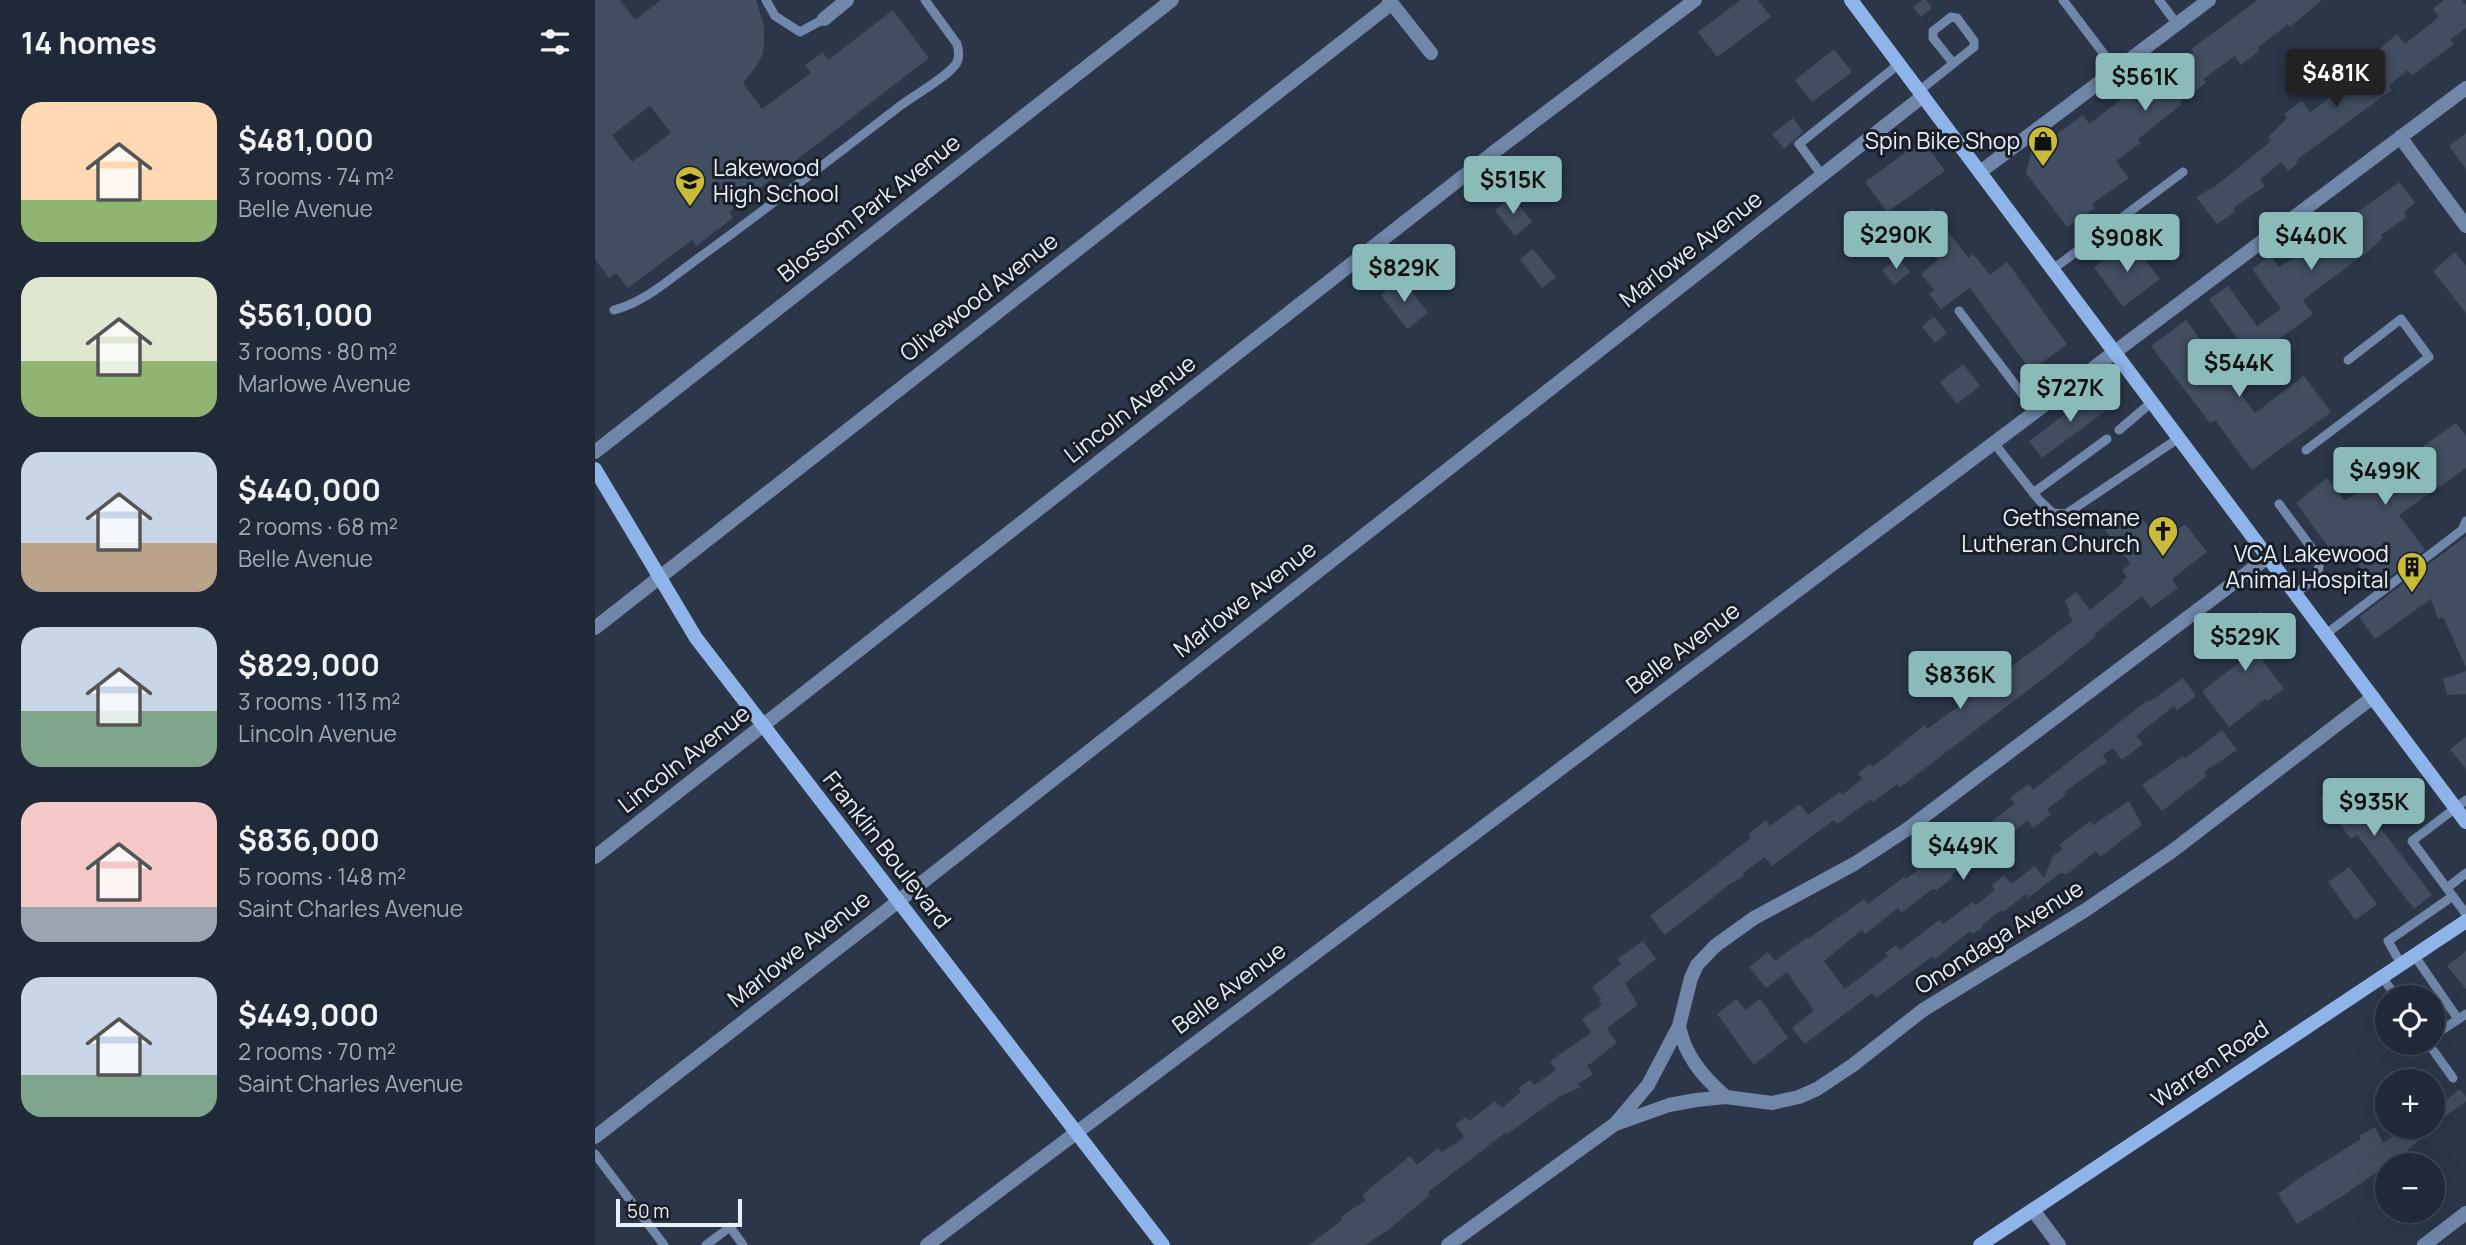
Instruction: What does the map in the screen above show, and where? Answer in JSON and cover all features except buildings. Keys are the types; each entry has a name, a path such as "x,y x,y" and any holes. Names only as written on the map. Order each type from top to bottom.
{"main road":[{"path":"1851,0 2373,697 2461,804 2466,822"},
{"name":"Franklin Boulevard","path":"595,469 695,638 1163,1245"},
{"name":"Warren Road","path":"1980,1245 2466,921"}],"street":[{"path":"824,19 847,0"},
{"name":"Blossom Park Avenue","path":"595,452 1172,0"},
{"name":"Lincoln Avenue","path":"595,857 1465,174 1695,0"},
{"path":"1980,172 2209,0"},
{"name":"Olivewood Avenue","path":"595,628 1390,2 1431,52"},
{"name":"Belle Avenue","path":"927,1245 2466,88"},
{"name":"Marlowe Avenue","path":"595,1137 1822,174 1921,93"},
{"path":"2400,137 2466,226"},
{"path":"1448,1245 1615,1124 1648,1085 1679,1026 1686,992 1697,965 1733,932 1854,864 1906,830 2268,557"},
{"name":"Onondaga Avenue","path":"1615,1124 1669,1105 1726,1097 1772,1103 1799,1097 1817,1089 1853,1065 1923,1010 2150,867 2315,744 2373,697"},
{"path":"1679,1026 1688,1054 1705,1077 1726,1097"},
{"path":"2033,1210 2059,1245"},
{"path":"2424,1245 2466,1213"}],"lane":[{"path":"766,0 775,16 800,32 824,19"},
{"path":"614,310 631,306 679,272 908,99 950,71 958,62 957,44 925,0"},
{"path":"2063,0 2116,70"},
{"path":"2159,0 2176,24"},
{"path":"1921,93 1974,47 1974,41 1957,18 1951,17 1933,31 1933,38 1953,63"},
{"path":"1822,174 1799,145 1899,64"},
{"path":"2053,269 2183,172"},
{"path":"1959,311 2036,412"},
{"path":"2306,450 2430,357 2402,319 2348,360"},
{"path":"2119,430 2152,402"},
{"path":"1994,443 2033,493 2053,513 2066,514 2179,438"},
{"path":"2033,493 2107,439"},
{"path":"2279,504 2319,558 2317,576 2295,594"},
{"path":"2326,634 2462,530 2466,521"},
{"path":"2461,804 2412,841 2466,914"},
{"path":"2402,964 2388,941 2450,892 2466,873"},
{"path":"2414,955 2462,1017 2445,1028"},
{"path":"2382,976 2388,985"},
{"path":"2437,1055 2453,1078"},
{"path":"595,1154 664,1245"},
{"path":"706,1245 730,1227 743,1245"}],"place":[{"name":"Spin Bike Shop","path":"2043,168"},
{"name":"Lakewood High School","path":"690,208"},
{"name":"Gethsemane Lutheran Church","path":"2163,558"},
{"name":"VCA Lakewood Animal Hospital","path":"2412,594"}]}
